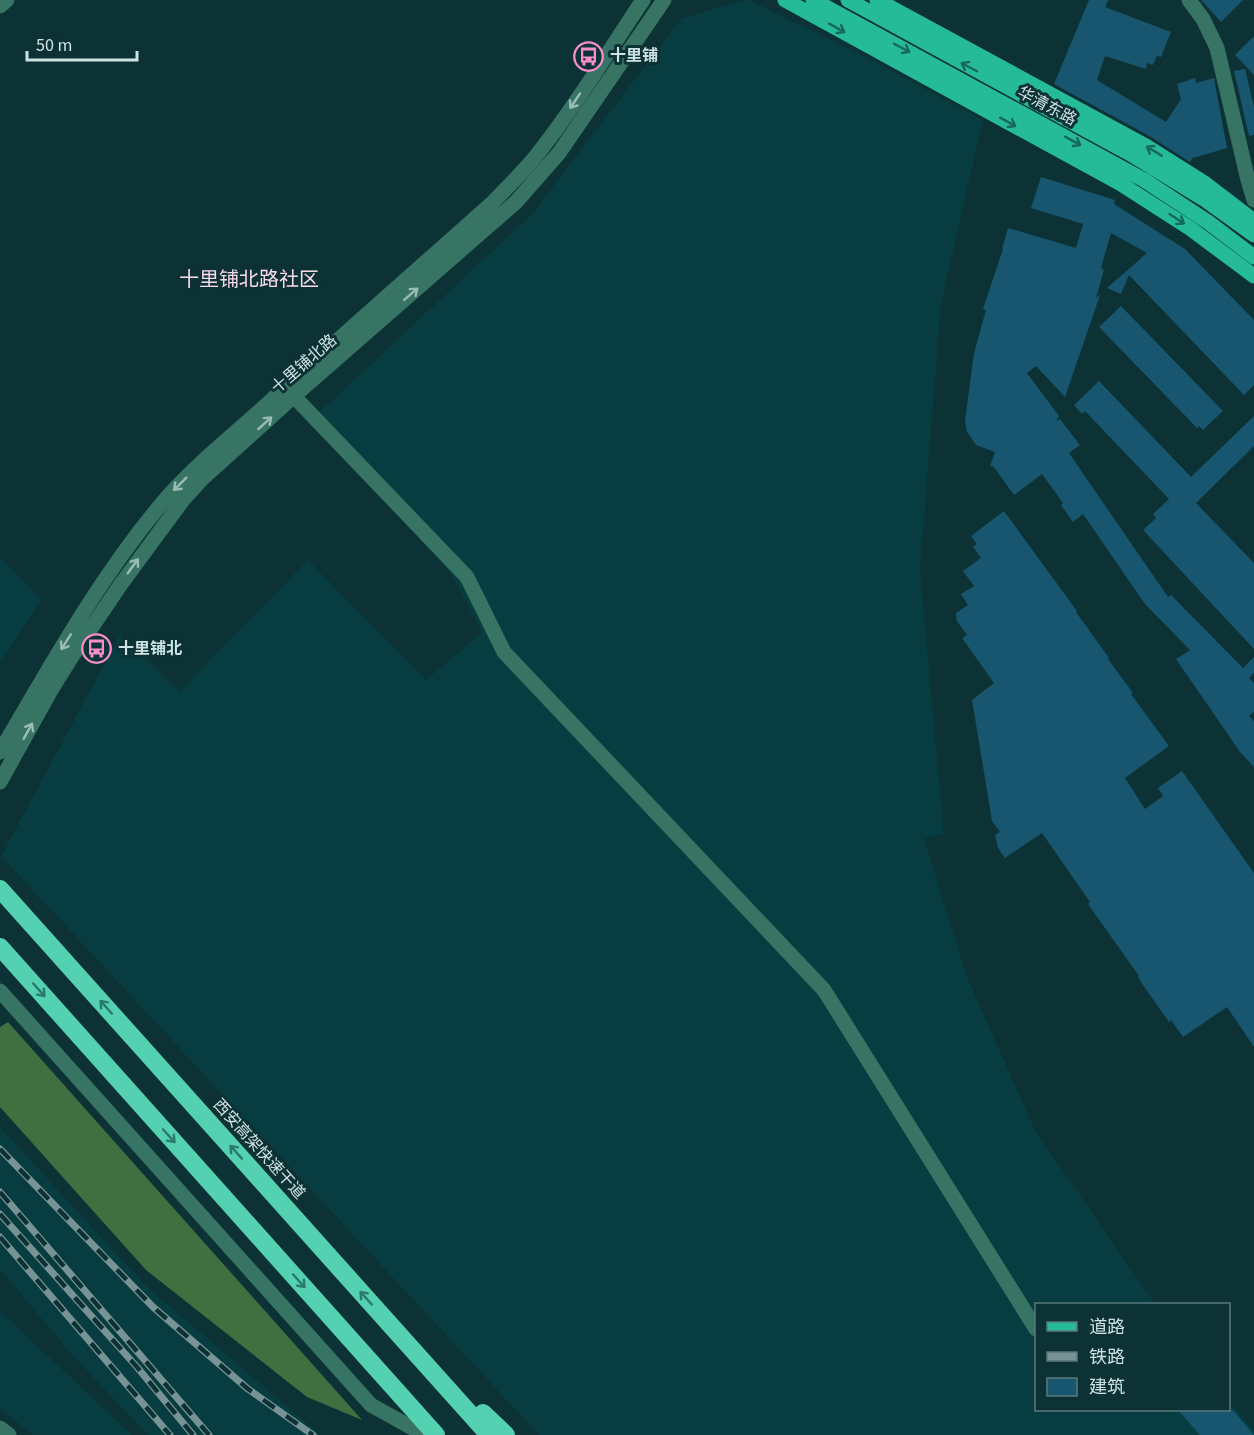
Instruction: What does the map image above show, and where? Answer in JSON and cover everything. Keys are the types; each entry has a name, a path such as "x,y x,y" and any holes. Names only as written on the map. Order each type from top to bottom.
{"highway":[{"name":"西安高架快速干道","path":"0,889 489,1435"},
{"path":"0,946 436,1435"},
{"path":"390,1325 506,1435"}],"main road":[{"path":"785,0 1121,184 1191,229 1254,276"},
{"name":"华清东路","path":"813,0 1144,180 1208,222 1254,257"},
{"name":"华清东路","path":"848,0 1134,156 1204,199 1254,235"},
{"path":"878,0 1146,146 1203,182 1254,221"}],"street":[{"path":"0,6 7,0"},
{"name":"十里铺北路","path":"0,782 56,682 164,524 202,479 290,392 492,203 525,168 565,115 642,0"},
{"name":"十里铺北路","path":"0,752 62,647 102,585 153,515 185,479 516,202 559,153 663,0"},
{"path":"1189,0 1203,19 1217,48 1254,200"},
{"path":"290,392 467,577 504,652 824,990 1035,1327"},
{"path":"0,991 371,1405 424,1435"},
{"path":"0,1428 9,1435"}],"shaded area":[{"path":"749,0 866,57 983,120 941,304 920,569 944,834 924,839 968,979 1035,1130 1154,1303 1035,1303 1035,1411 1230,1411 1230,1402 1254,1430 1254,1435 539,1435 1,856 121,633 179,692 308,560 426,680 482,632 451,573 311,420 532,214 682,18"},
{"path":"0,557 41,600 0,664"},
{"path":"0,1127 147,1287 321,1435 148,1435 74,1357 0,1269"},
{"path":"0,1311 132,1435 33,1435 0,1408"}],"green space":[{"path":"8,1022 362,1420 307,1397 146,1270 0,1107 0,1027"}],"building":[{"path":"1089,0 1108,0 1105,7 1171,32 1161,57 1157,56 1153,65 1147,63 1146,69 1105,56 1097,80 1166,122 1181,99 1177,84 1195,78 1196,83 1214,78 1227,148 1193,158 1190,162 1151,137 1054,84"},
{"path":"1201,0 1243,0 1221,22"},
{"path":"1254,36 1254,75 1235,55"},
{"path":"1245,69 1254,107 1254,135 1249,136 1234,71"},
{"path":"1041,177 1115,200 1114,204 1185,249 1254,320 1254,385 1244,395 1129,275 1121,294 1107,288 1147,253 1111,233 1101,268 1104,270 1096,298 1100,295 1065,397 1036,366 1027,373 1059,416 1056,422 1060,419 1080,445 1069,453 1168,597 1171,595 1243,668 1254,657 1254,673 1249,678 1254,683 1254,712 1249,716 1254,721 1254,767 1240,752 1176,659 1190,650 1145,604 1083,514 1073,522 1061,505 1063,503 1042,474 1014,495 994,467 990,466 995,452 976,445 967,432 965,421 974,353 986,310 983,309 1008,228 1076,248 1083,224 1031,208"},
{"path":"1121,306 1223,411 1203,430 1199,426 1197,428 1099,327"},
{"path":"1099,381 1191,477 1254,416 1254,446 1196,503 1254,563 1254,649 1143,530 1156,518 1153,514 1169,499 1085,411 1082,414 1074,405"},
{"path":"1004,511 1077,611 1133,693 1131,694 1169,746 1125,778 1145,809 1163,796 1158,788 1182,771 1254,873 1254,1047 1227,1007 1183,1037 1171,1020 1169,1022 1145,988 1042,833 1005,858 998,848 995,835 1000,832 992,821 972,700 994,683 962,638 967,635 957,621 956,613 968,605 961,594 974,586 963,571 981,558 973,547 977,544 971,536"},
{"path":"1233,1410 1254,1435 1200,1435 1179,1411"}],"railway":[{"path":"0,1149 153,1307 248,1389 313,1435"},
{"path":"0,1192 209,1435"},
{"path":"0,1214 137,1367 193,1435"},
{"path":"0,1237 170,1435"}],"place":[{"name":"十里铺","path":"589,56"},
{"name":"十里铺北","path":"97,649"}],"district":[{"name":"十里铺北路社区","path":"249,280"}]}
